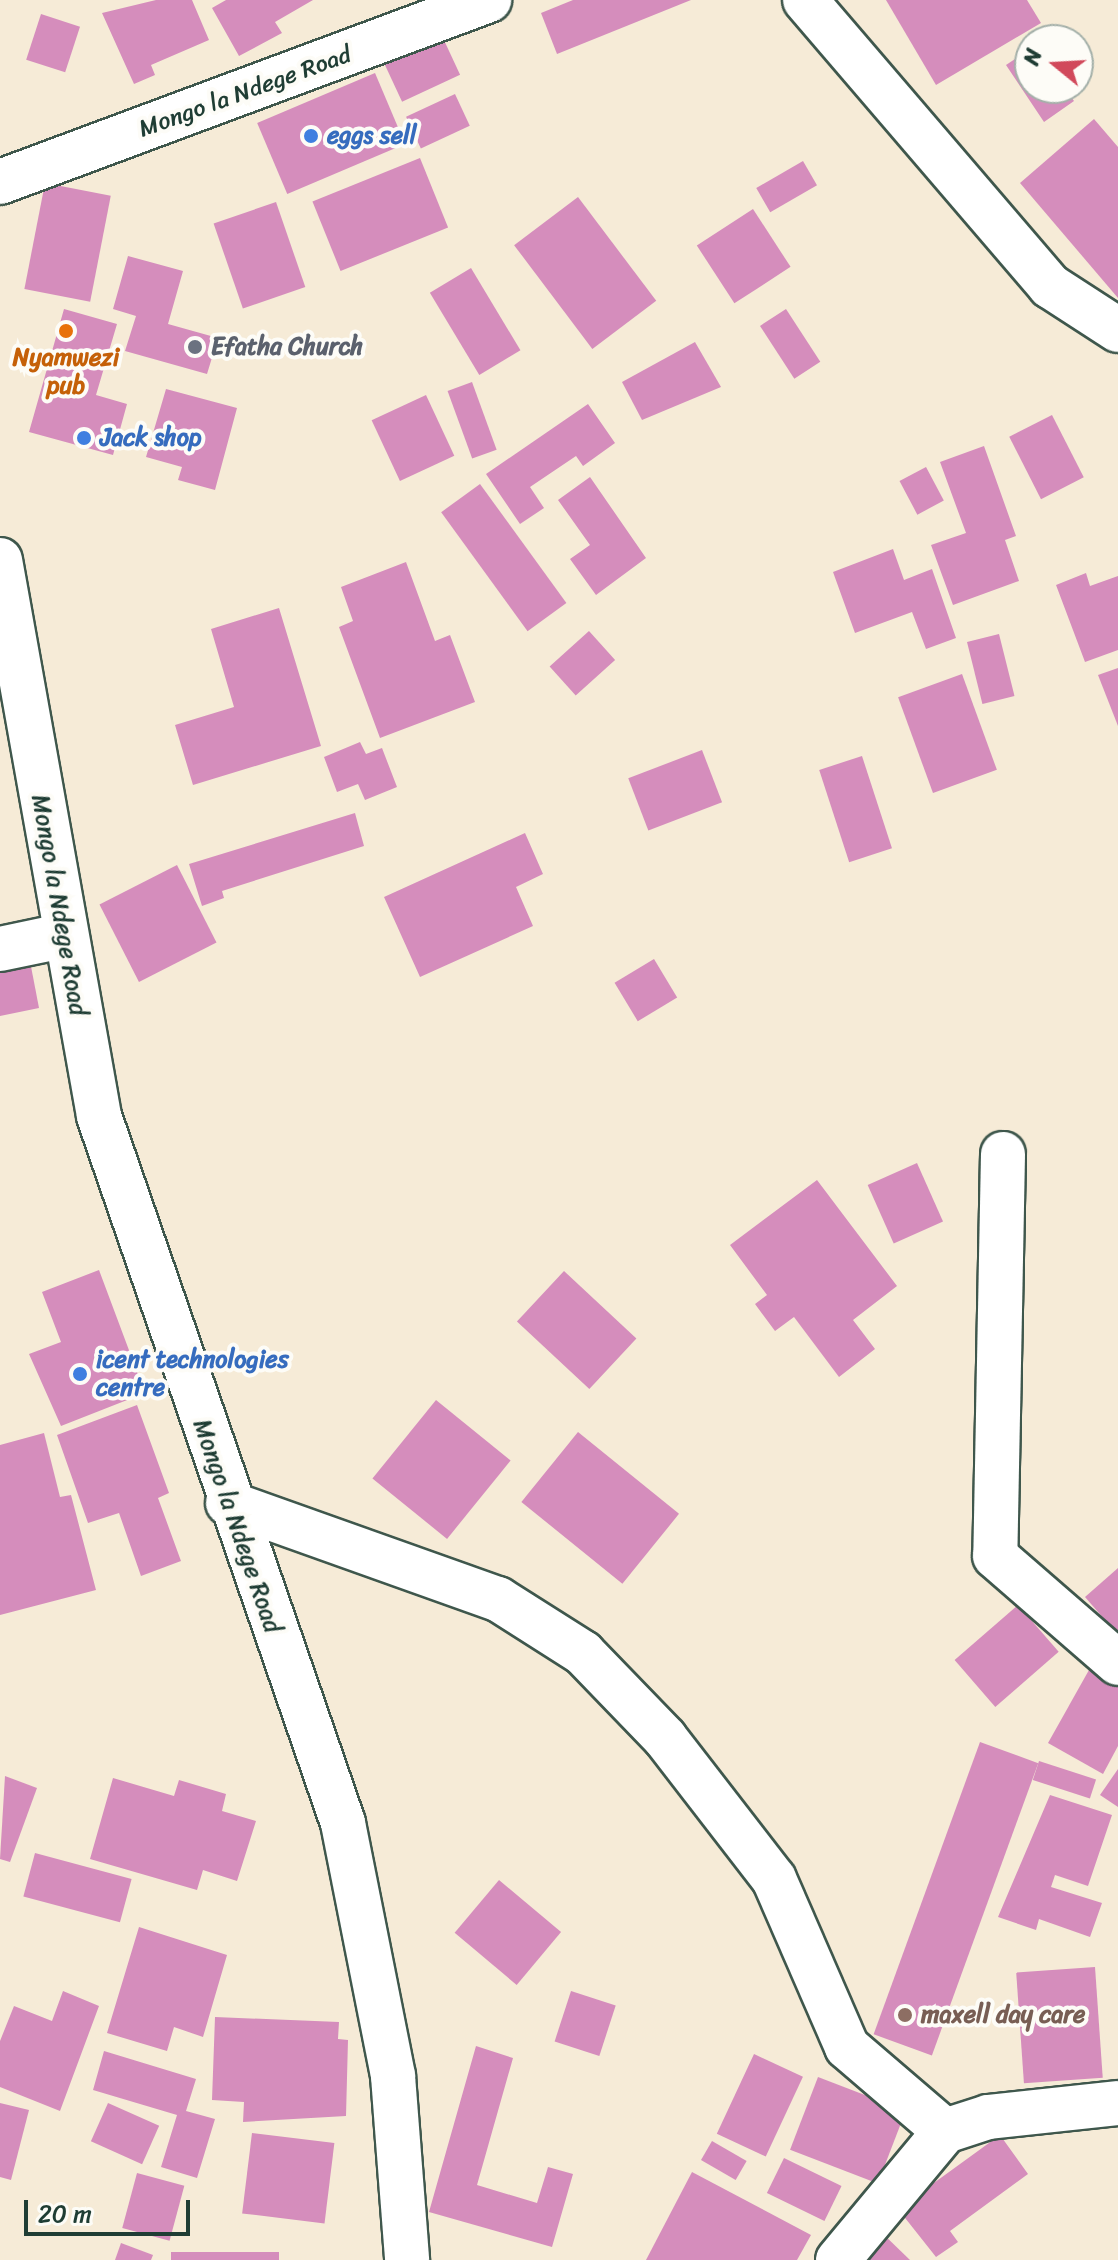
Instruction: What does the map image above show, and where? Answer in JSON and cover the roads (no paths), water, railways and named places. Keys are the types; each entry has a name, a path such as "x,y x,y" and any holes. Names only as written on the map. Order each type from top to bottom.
{"street":[{"name":"Mongo la Ndege Road","path":"0,182 489,0"},
{"path":"805,0 1050,286 1118,330"},
{"name":"Mongo la Ndege Road","path":"0,560 62,936 99,1116 228,1503 343,1823 393,2076 407,2260"},
{"path":"0,949 62,936"},
{"path":"1003,1154 995,1556 1118,1663"},
{"path":"228,1503 498,1599 583,1653 665,1738 774,1879 847,2047 945,2131"},
{"path":"838,2260 945,2131 988,2117 1118,2103"}],"place":[{"name":"eggs sell","path":"311,136"},
{"name":"Nyamwezi pub","path":"66,331"},
{"name":"Efatha Church","path":"195,347"},
{"name":"Jack shop","path":"84,438"},
{"name":"icent technologies centre","path":"80,1374"},
{"name":"maxell day care","path":"905,2015"}]}
